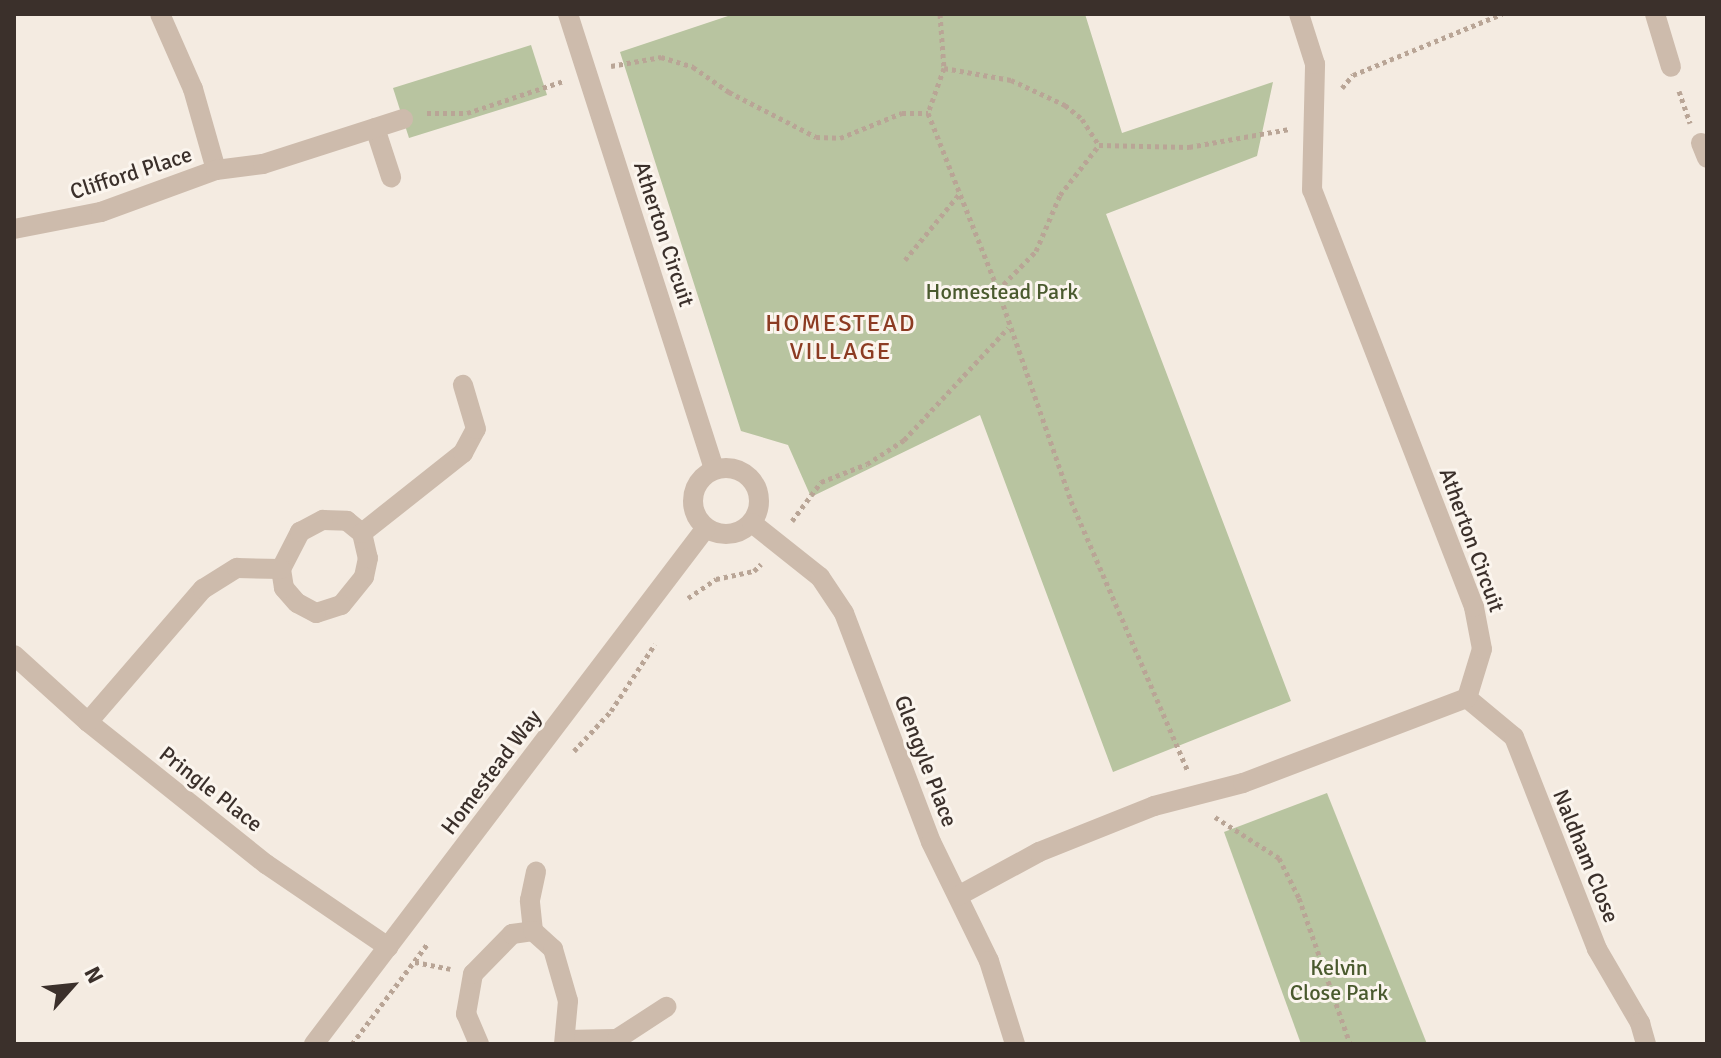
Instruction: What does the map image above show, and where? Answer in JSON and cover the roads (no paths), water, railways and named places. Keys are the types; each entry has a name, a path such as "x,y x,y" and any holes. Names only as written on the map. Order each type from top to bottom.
{"street":[{"name":"Clifford Place","path":"160,14 193,89 216,170"},
{"name":"Atherton Circuit","path":"568,14 714,468"},
{"name":"Atherton Circuit","path":"1299,14 1315,64 1312,190 1474,607 1482,649 1467,698"},
{"path":"1655,14 1671,67"},
{"name":"Clifford Place","path":"14,229 101,212 216,170 263,164 403,119"},
{"path":"375,128 391,177"},
{"path":"362,533 463,453 476,429 463,385"},
{"path":"714,468 739,469 755,483 760,506 752,523 731,535 705,529 693,510 694,487 714,468"},
{"path":"323,520 347,521 362,533 368,558 364,577 341,605 316,613 297,603 284,588 281,569 300,532 323,520"},
{"name":"Glengyle Place","path":"752,523 820,577 844,613 931,842 989,961 1015,1044"},
{"name":"Homestead Way","path":"314,1044 705,529"},
{"path":"88,722 203,589 237,568 281,569"},
{"name":"Pringle Place","path":"14,655 88,722 266,864 388,947"},
{"path":"958,896 1039,852 1467,698"},
{"name":"Naldham Close","path":"1467,698 1514,737 1597,949 1640,1023 1646,1044"},
{"path":"536,872 530,900 533,931 553,949 568,1001 564,1042 617,1039 666,1007"},
{"path":"479,1044 466,1014 473,974 512,934 533,931"}],"district":[{"name":"HOMESTEAD VILLAGE","path":"841,338"}],"park label":[{"name":"Homestead Park","path":"1002,292"},
{"name":"Kelvin Close Park","path":"1339,980"}]}
